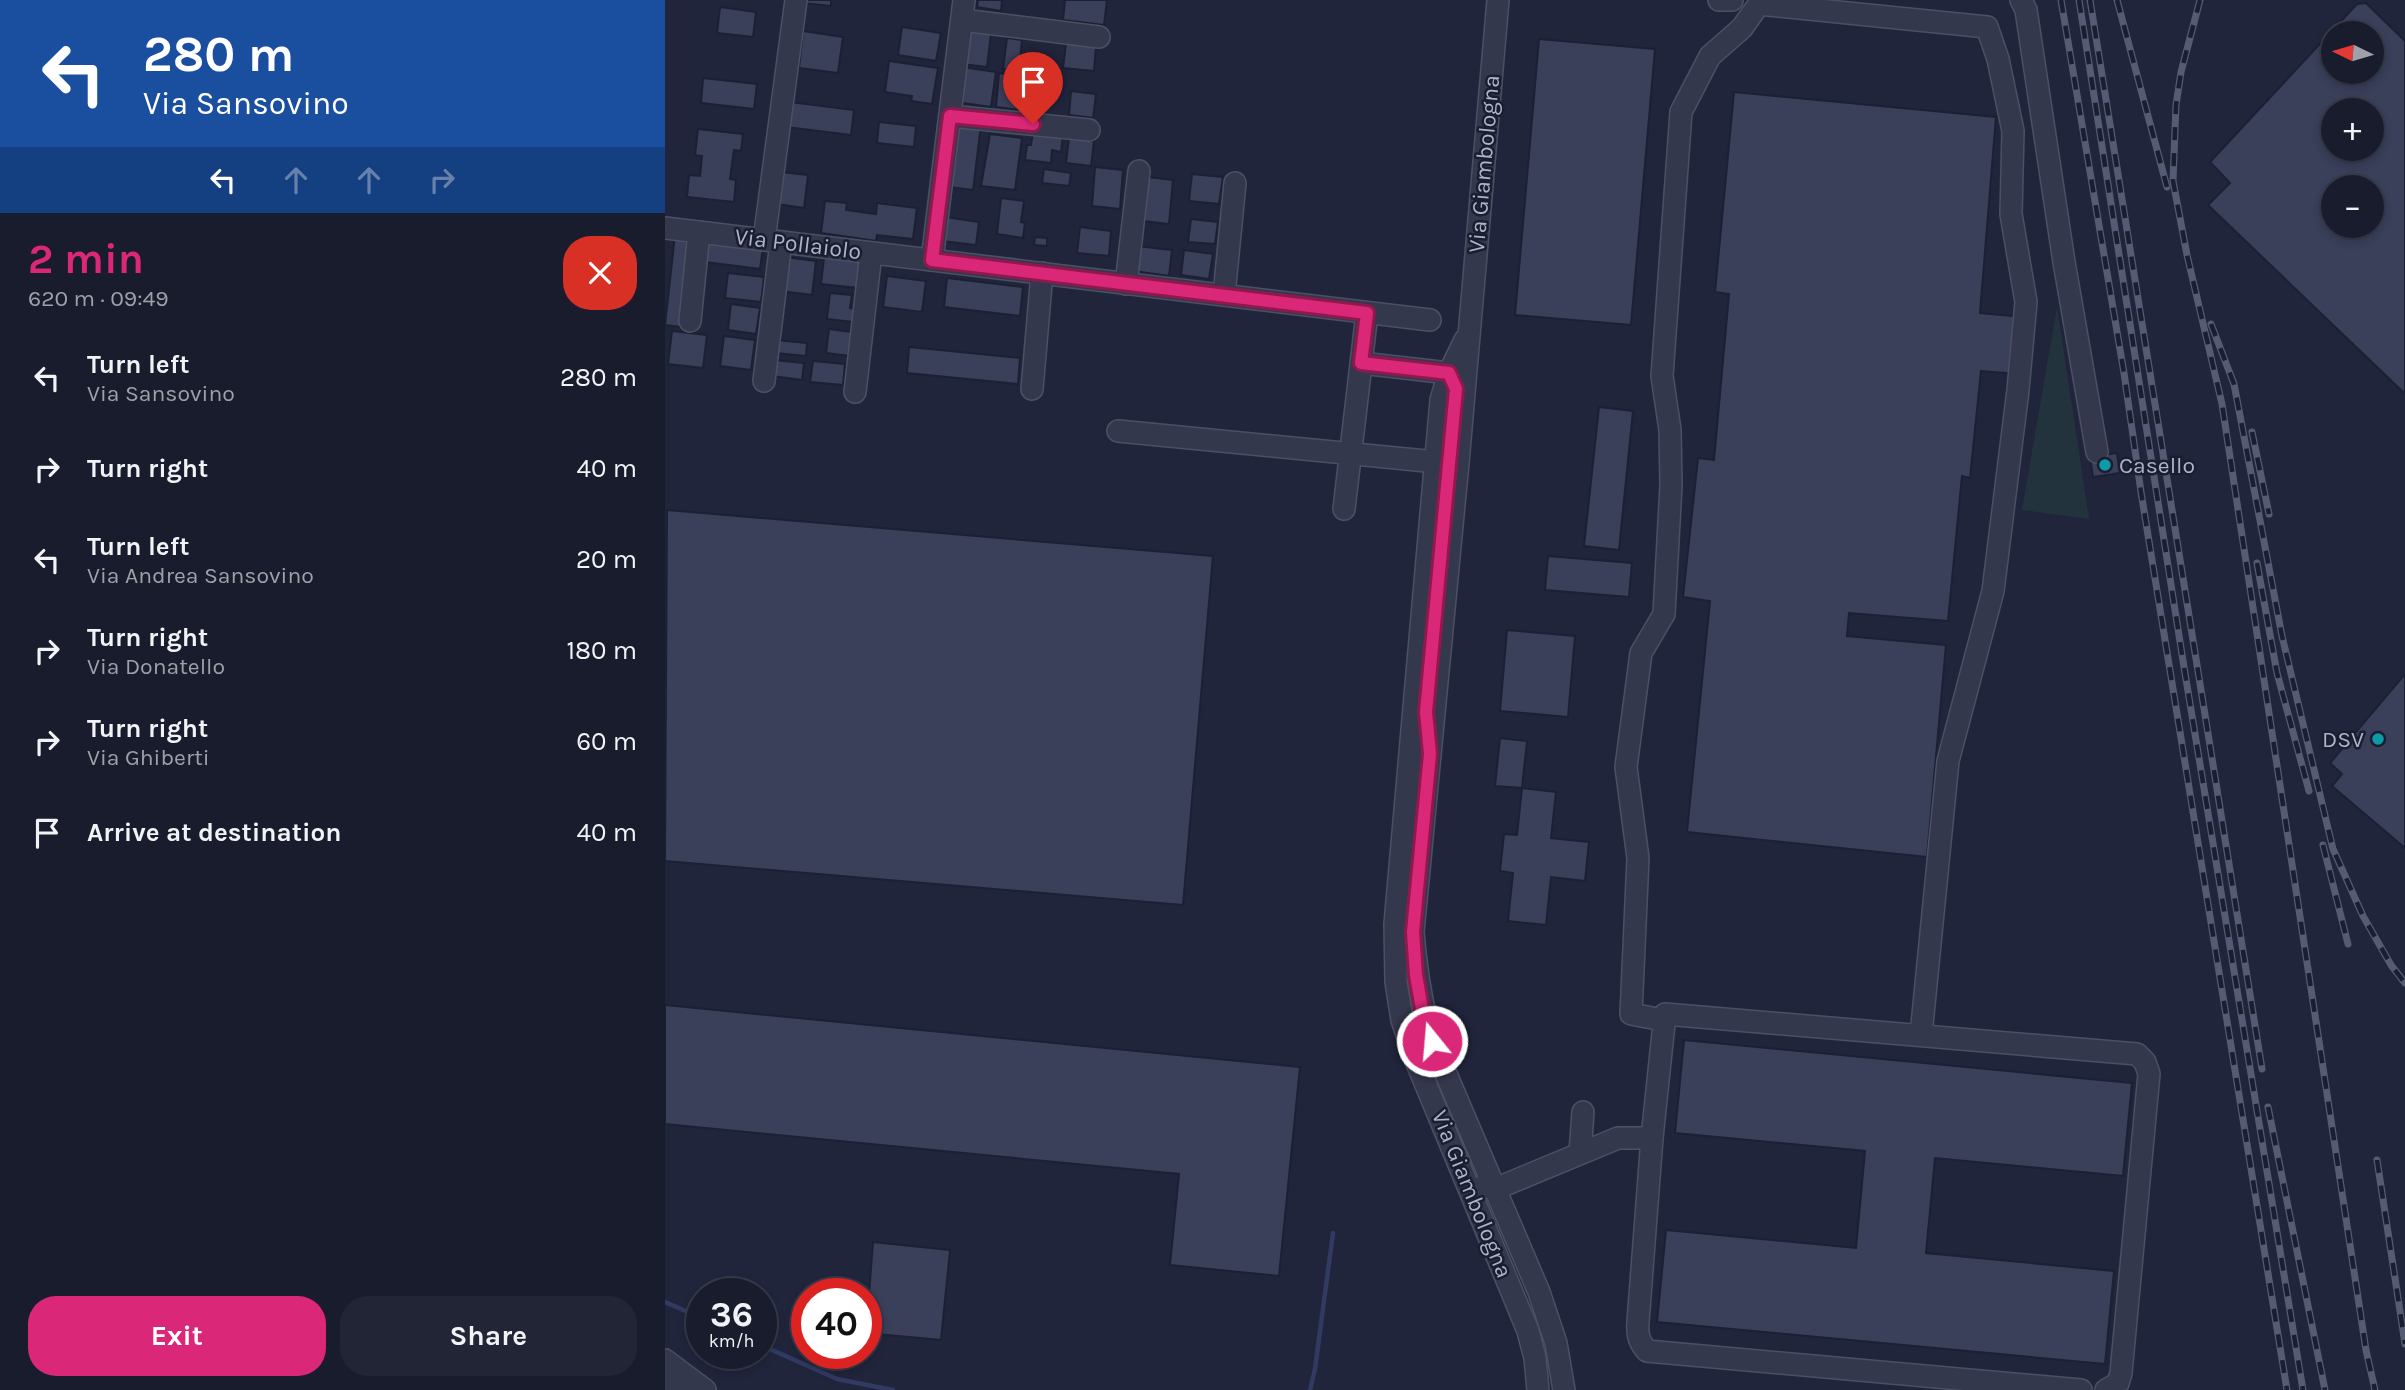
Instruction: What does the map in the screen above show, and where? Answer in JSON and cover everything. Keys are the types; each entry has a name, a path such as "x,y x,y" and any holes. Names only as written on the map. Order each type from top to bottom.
{"street":[{"path":"764,381 773,241 796,0"},
{"name":"Via Giambologna","path":"1498,0 1413,932 1416,975 1422,1009 1432,1041 1548,1317 1556,1343 1564,1390"},
{"path":"2021,0 2026,10 2064,262 2097,452"},
{"path":"1663,1020 1631,1014 1638,858 1626,766 1641,653 1664,614 1671,485 1670,430 1662,376 1681,112 1710,56 1742,29 1759,4 1987,27 1998,58 2013,131 2011,215 2026,302 2018,390 1993,591 1948,761 1921,1035"},
{"path":"932,260 963,10 1099,37"},
{"path":"950,116 1089,130"},
{"path":"1126,284 1139,171"},
{"path":"1224,296 1235,183"},
{"name":"Via Pollaiolo","path":"665,228 1430,320"},
{"path":"690,321 699,232"},
{"path":"855,392 871,253"},
{"path":"1032,389 1042,273"},
{"path":"1344,509 1367,313"},
{"name":"Via Giambologna","path":"1470,329 1449,373 1441,400 1442,462 1430,599 1395,924 1397,982 1402,1020 1413,1051 1528,1331 1535,1358 1538,1390"},
{"path":"1361,363 1449,373"},
{"path":"1118,431 1442,462"},
{"name":"Via Giambologna","path":"1430,599 1426,712 1430,754"},
{"path":"2081,1390 1647,1351 1637,1335 1663,1016 1667,1013 2137,1054 2145,1062 2149,1074 2121,1373 2118,1383 2106,1390"},
{"path":"1580,1153 1583,1112"},
{"path":"1467,1182 1495,1189 1618,1138 1652,1138"},
{"path":"665,1360 705,1390"}],"shaded area":[{"path":"2057,307 2089,519 2022,510"}],"building":[{"path":"803,0 831,0 831,6 802,3"},
{"path":"978,0 1002,0 1001,11 977,7"},
{"path":"1065,0 1107,0 1104,25 1063,20"},
{"path":"2366,3 2405,41 2405,394 2208,205 2230,183 2210,162 2321,43 2321,84 2384,84 2384,21 2341,21 2357,4"},
{"path":"720,7 756,12 753,37 717,33"},
{"path":"902,27 941,33 936,61 898,55"},
{"path":"803,31 843,37 838,73 799,68"},
{"path":"966,31 991,34 987,67 962,64"},
{"path":"1007,38 1022,40 1019,71 1003,69"},
{"path":"1539,39 1655,49 1631,325 1515,315"},
{"path":"1066,43 1096,46 1094,71 1063,68"},
{"path":"889,61 938,68 932,104 911,101 912,96 885,92"},
{"path":"962,67 996,72 991,107 956,102"},
{"path":"999,73 1018,75 1017,81 1030,82 1027,111 996,107"},
{"path":"703,78 757,84 754,109 701,103"},
{"path":"1071,91 1096,94 1093,118 1069,115"},
{"path":"1734,92 1996,117 1980,313 2024,317 2018,374 1981,371 1970,478 1962,476 1948,621 1849,613 1847,636 1946,645 1927,857 1687,832 1710,601 1683,597 1698,458 1714,460 1729,294 1715,292"},
{"path":"790,102 854,110 851,135 786,127"},
{"path":"879,122 916,126 914,147 877,143"},
{"path":"956,122 981,125 973,190 948,187"},
{"path":"698,129 743,134 741,151 734,150 730,179 736,180 734,202 687,197 689,175 700,176 702,156 695,155"},
{"path":"1033,131 1063,135 1061,152 1052,150 1051,163 1025,160"},
{"path":"990,134 1022,138 1015,190 981,186"},
{"path":"1069,138 1094,141 1091,166 1066,163"},
{"path":"1095,167 1123,170 1120,209 1092,206"},
{"path":"1044,169 1071,173 1069,186 1042,183"},
{"path":"781,172 808,175 804,208 777,204"},
{"path":"1192,174 1223,177 1219,204 1189,201"},
{"path":"1148,177 1173,180 1169,224 1143,221"},
{"path":"1001,198 1024,201 1021,222 1025,223 1023,238 997,234"},
{"path":"825,201 847,203 846,210 876,214 877,203 917,208 913,239 877,235 876,241 821,233"},
{"path":"945,217 979,222 976,245 942,241"},
{"path":"1191,219 1218,222 1215,244 1188,242"},
{"path":"1080,227 1111,231 1109,256 1077,253"},
{"path":"675,235 696,237 681,327 665,325"},
{"path":"1035,237 1047,238 1047,246 1034,245"},
{"path":"707,241 763,248 760,269 705,262"},
{"path":"1137,246 1172,250 1169,276 1134,271"},
{"path":"1184,250 1213,254 1209,279 1181,275"},
{"path":"785,257 816,261 812,295 781,291"},
{"path":"824,258 861,262 858,288 821,284"},
{"path":"728,273 764,277 761,302 725,298"},
{"path":"887,276 926,281 922,312 883,307"},
{"path":"947,278 1023,287 1020,316 944,307"},
{"path":"830,293 852,295 850,308 855,309 853,322 827,319"},
{"path":"731,304 760,308 756,334 728,330"},
{"path":"829,329 852,332 850,356 826,353"},
{"path":"672,331 707,335 703,368 668,364"},
{"path":"724,336 755,340 751,370 720,366"},
{"path":"776,340 807,343 806,356 775,353"},
{"path":"909,347 1020,358 1018,384 907,373"},
{"path":"774,360 804,363 802,380 772,376"},
{"path":"813,361 845,364 843,385 810,382"},
{"path":"1599,407 1633,411 1619,550 1584,546"},
{"name":"Casello","path":"2117,453 2120,473 2093,477 2090,457"},
{"path":"667,510 1213,556 1183,905 665,861"},
{"path":"1548,556 1632,563 1629,597 1545,590"},
{"path":"1507,630 1575,636 1568,717 1500,711"},
{"name":"DSV","path":"2405,674 2405,848 2332,786 2342,774 2330,763"},
{"path":"1500,738 1527,741 1522,788 1495,786"},
{"path":"1522,788 1556,792 1551,838 1589,842 1585,881 1551,877 1546,925 1508,921 1513,873 1500,871 1504,834 1517,835"},
{"path":"665,1005 1300,1067 1279,1276 1170,1265 1179,1174 665,1124"},
{"path":"1684,1040 2132,1083 2123,1176 1935,1158 1926,1253 2114,1271 2105,1364 1657,1322 1666,1230 1856,1248 1865,1151 1675,1133"},
{"path":"873,1242 950,1250 941,1340 882,1334 882,1278 870,1278"}],"waterway":[{"path":"1310,1390 1333,1233"},
{"path":"665,1302 686,1311"},
{"path":"777,1352 837,1379 893,1390"}],"railway":[{"path":"2061,0 2124,373 2287,1390"},
{"path":"2079,0 2184,667 2303,1390"},
{"path":"2090,0 2262,1069"},
{"path":"2117,0 2167,187"},
{"path":"2200,0 2181,72 2176,105 2173,181 2187,255 2222,404 2366,1350 2375,1390"},
{"path":"2211,324 2234,384 2282,636 2333,849 2363,916 2391,965 2405,983"},
{"path":"2252,432 2269,514"},
{"path":"2257,563 2277,673 2309,791"},
{"path":"2323,845 2348,944"},
{"path":"2268,1107 2325,1390"},
{"path":"2377,1160 2405,1344"}],"place":[{"name":"Casello","path":"2105,465"},
{"name":"DSV","path":"2378,739"}],"route":[{"path":"1033,124 950,116 932,260 1367,313 1361,363 1449,373 1456,389 1426,712 1430,754 1413,932 1416,975 1422,1009 1432,1041"}]}
